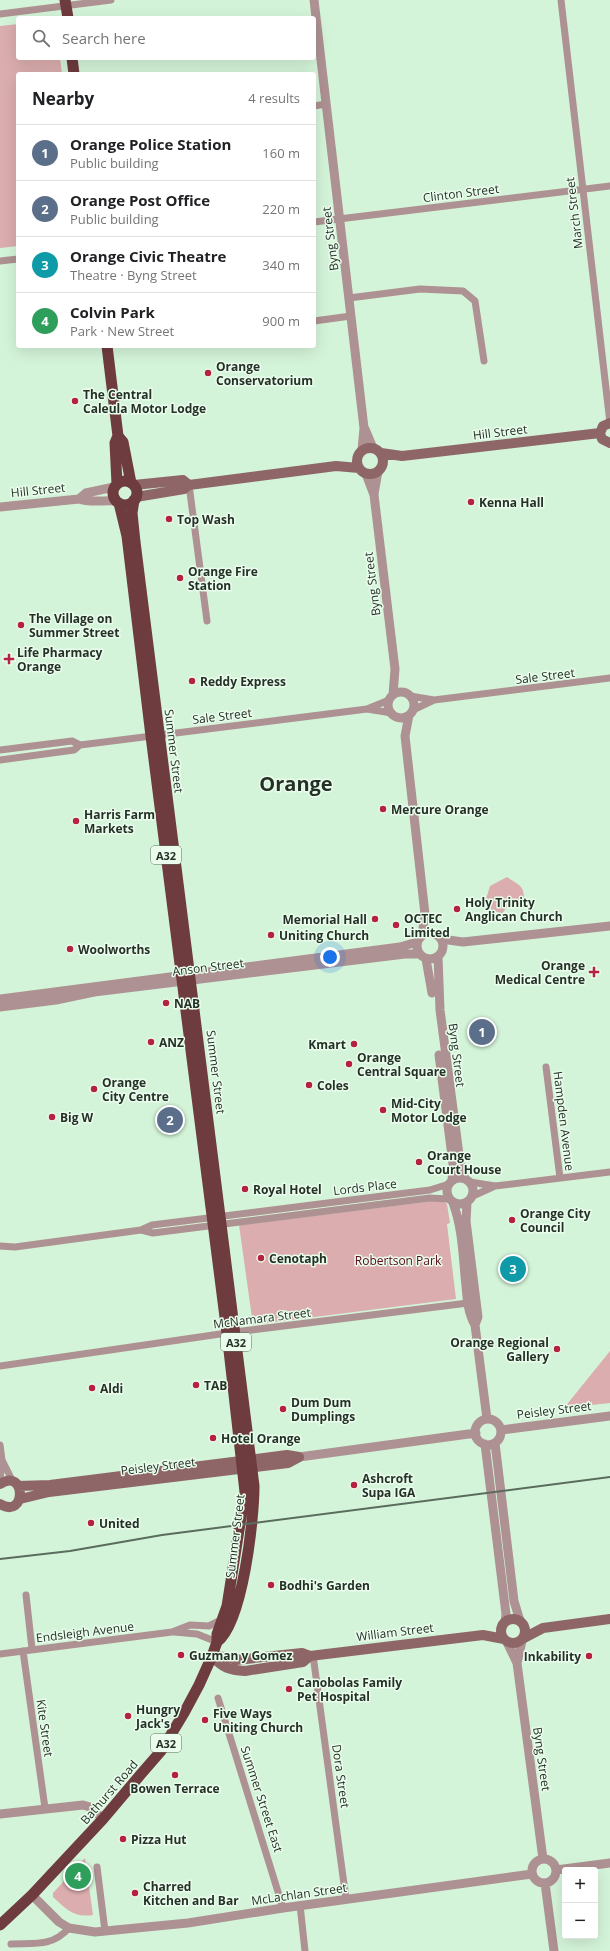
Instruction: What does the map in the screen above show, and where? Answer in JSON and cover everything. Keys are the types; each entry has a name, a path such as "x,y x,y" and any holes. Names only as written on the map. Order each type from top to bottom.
{"highway":[{"path":"66,3 68,16"},
{"path":"72,60 74,72"},
{"name":"A32","path":"107,348 118,436 115,443 116,486 113,495 118,502"},
{"name":"A32","path":"118,436 123,442 132,484 136,492 135,498"},
{"path":"116,486 124,481 132,484"},
{"path":"118,502 129,504 135,498"},
{"name":"Summer Street","path":"135,498 134,527 155,736"},
{"name":"Summer Street","path":"118,502 127,536 155,736 247,1464 254,1486 253,1510 239,1598 224,1637 217,1642"},
{"name":"Summer Street","path":"212,1656 217,1642 217,1634 231,1592 244,1502 247,1464"},
{"name":"Bathurst Road","path":"0,1925 32,1895 103,1819 161,1751 199,1685 212,1656"}],"main road":[{"path":"610,423 603,426 600,433 602,440 610,443"},
{"name":"Hill Street","path":"360,453 377,450 402,456 600,433"},
{"path":"377,450 380,468"},
{"path":"135,498 184,489 189,485 336,466 363,471 360,453 336,466"},
{"name":"Hill Street","path":"363,471 380,468 402,456"},
{"path":"132,484 183,480 189,485"},
{"name":"Peisley Street","path":"0,1504 10,1507 20,1499 50,1492 247,1464 287,1455 299,1457"},
{"name":"Peisley Street","path":"0,1484 6,1481 16,1484 50,1485 247,1464"},
{"path":"16,1484 21,1492 20,1499"},
{"path":"543,1628 511,1619 504,1624 501,1632 505,1641 514,1644 543,1628 610,1619"},
{"path":"522,1622 526,1630 523,1639"},
{"name":"William Street","path":"212,1656 226,1657 236,1660 302,1653 312,1656 483,1635 504,1624"},
{"name":"William Street","path":"483,1635 505,1641"}],"street":[{"path":"0,14 66,3 111,0"},
{"name":"Byng Street","path":"314,0 316,16"},
{"name":"March Street","path":"561,0 610,423"},
{"name":"Byng Street","path":"316,17 364,428 360,453"},
{"path":"316,106 326,104"},
{"name":"Clinton Street","path":"316,222 610,186"},
{"path":"0,261 16,259"},
{"path":"349,298 420,289 463,291 474,301 484,361"},
{"path":"316,321 351,316"},
{"name":"Byng Street","path":"364,428 377,450"},
{"name":"Byng Street","path":"374,496 380,468"},
{"name":"Byng Street","path":"363,471 374,496 395,669 391,697"},
{"path":"189,485 207,621"},
{"name":"Hill Street","path":"79,499 86,494 116,486"},
{"name":"Hill Street","path":"0,507 79,499 86,502 118,502"},
{"name":"Byng Street","path":"395,669 407,694"},
{"name":"Sale Street","path":"407,694 434,700 610,678"},
{"path":"405,736 414,702 407,694 391,697 389,707 395,715 405,736 425,914 419,939"},
{"name":"Sale Street","path":"0,760 74,750 80,745 367,709 391,697"},
{"name":"Sale Street","path":"411,712 434,700"},
{"name":"Sale Street","path":"367,709 395,715"},
{"path":"395,715 411,712"},
{"name":"Sale Street","path":"0,750 72,741 80,745"},
{"path":"425,914 438,937 463,942 610,926"},
{"name":"Anson Street","path":"0,1007 56,1000 94,992 400,947 419,939 428,933 438,937"},
{"name":"Byng Street","path":"438,937 440,954 438,991 444,1045 460,1162 467,1180"},
{"name":"Byng Street","path":"419,939 423,956 430,972 453,1164 450,1182"},
{"path":"440,954 463,942"},
{"name":"Anson Street","path":"0,999 405,954 423,956 440,954"},
{"name":"Hampden Avenue","path":"546,1067 560,1178"},
{"path":"487,1419 475,1325 470,1317 468,1303 459,1222 446,1191 450,1182 456,1178 495,1186 610,1172"},
{"path":"467,1180 473,1189 466,1221 478,1317 475,1325"},
{"name":"Lords Place","path":"217,1221 430,1190 450,1182"},
{"path":"451,1201 460,1205 495,1186"},
{"name":"Lords Place","path":"0,1252 15,1247 141,1230 152,1225 217,1221 438,1197 451,1201"},
{"name":"Lords Place","path":"0,1246 15,1247"},
{"path":"468,1303 477,1311"},
{"name":"McNamara Street","path":"0,1366 231,1333 468,1303"},
{"name":"Peisley Street","path":"501,1430 610,1416"},
{"path":"487,1419 495,1421 501,1430 500,1437 495,1443 485,1444 479,1440 476,1433 478,1425 487,1419"},
{"name":"Peisley Street","path":"299,1457 476,1433"},
{"path":"495,1443 514,1601 522,1622"},
{"path":"485,1444 506,1614 504,1624"},
{"path":"0,1445 2,1460 0,1480"},
{"path":"2,1460 16,1484"},
{"path":"26,1595 32,1649"},
{"name":"Endsleigh Avenue","path":"172,1632 190,1625 209,1626 222,1619"},
{"name":"Endsleigh Avenue","path":"0,1654 172,1632 197,1634 217,1642"},
{"name":"Byng Street","path":"517,1663 523,1639"},
{"name":"Byng Street","path":"505,1641 517,1663 543,1859"},
{"name":"Kite Street","path":"23,1651 45,1808"},
{"name":"Dora Street","path":"312,1656 346,1899"},
{"name":"Summer Street East","path":"218,1698 283,1908"},
{"path":"0,1814 83,1805 90,1807 103,1819"},
{"path":"543,1859 550,1860 556,1870 554,1879 546,1883 538,1882 532,1874 534,1864 543,1859"},
{"path":"556,1870 610,1863"},
{"path":"97,1867 105,1931"},
{"name":"McLachlan Street","path":"32,1895 59,1922 69,1928 86,1931 105,1931 188,1923 346,1899 532,1874"},
{"path":"546,1883 554,1951"},
{"path":"300,1906 305,1951"},
{"path":"11,1944 52,1942 62,1936 69,1928"}],"green space":[{"path":"16,24 16,60 60,60 62,72 16,72 16,246 0,248 0,26"},
{"path":"507,877 520,885 522,888 525,906 506,908 502,914 490,909 486,899 490,886"},
{"name":"Robertson Park","path":"442,1200 447,1204 450,1223 447,1224 456,1299 253,1325 239,1225"},
{"path":"610,1351 610,1403 564,1408"},
{"path":"85,1858 93,1915 86,1916 71,1912 53,1897 53,1893"}],"railway":[{"path":"0,1559 70,1551 162,1535 610,1477"}],"place":[{"name":"Orange Conservatorium","path":"208,373"},
{"name":"The Central Caleula Motor Lodge","path":"75,401"},
{"name":"Kenna Hall","path":"471,502"},
{"name":"Top Wash","path":"169,519"},
{"name":"Orange Fire Station","path":"180,578"},
{"name":"The Village on Summer Street","path":"21,625"},
{"name":"Life Pharmacy Orange","path":"9,659"},
{"name":"Reddy Express","path":"192,681"},
{"name":"Mercure Orange","path":"383,809"},
{"name":"Harris Farm Markets","path":"76,821"},
{"name":"Holy Trinity Anglican Church","path":"457,909"},
{"name":"Memorial Hall","path":"375,919"},
{"name":"OCTEC Limited","path":"396,925"},
{"name":"Uniting Church","path":"271,935"},
{"name":"Woolworths","path":"70,949"},
{"name":"Orange Medical Centre","path":"594,972"},
{"name":"NAB","path":"166,1003"},
{"name":"Orange Police Station","path":"482,1032"},
{"name":"ANZ","path":"151,1042"},
{"name":"Kmart","path":"354,1044"},
{"name":"Orange Central Square","path":"349,1064"},
{"name":"Coles","path":"309,1085"},
{"name":"Orange City Centre","path":"94,1089"},
{"name":"Mid-City Motor Lodge","path":"383,1110"},
{"name":"Big W","path":"52,1117"},
{"name":"Orange Post Office","path":"170,1120"},
{"name":"Orange Court House","path":"419,1162"},
{"name":"Royal Hotel","path":"245,1189"},
{"name":"Orange City Council","path":"512,1220"},
{"name":"Cenotaph","path":"261,1258"},
{"name":"Orange Civic Theatre","path":"513,1269"},
{"name":"Orange Regional Gallery","path":"557,1349"},
{"name":"TAB","path":"196,1385"},
{"name":"Aldi","path":"92,1388"},
{"name":"Dum Dum Dumplings","path":"283,1409"},
{"name":"Hotel Orange","path":"213,1438"},
{"name":"Ashcroft Supa IGA","path":"354,1485"},
{"name":"United","path":"91,1523"},
{"name":"Bodhi's Garden","path":"271,1585"},
{"name":"Guzman y Gomez","path":"181,1655"},
{"name":"Inkability","path":"589,1656"},
{"name":"Canobolas Family Pet Hospital","path":"289,1689"},
{"name":"Hungry Jack's","path":"128,1716"},
{"name":"Five Ways Uniting Church","path":"205,1720"},
{"name":"Bowen Terrace","path":"175,1775"},
{"name":"Pizza Hut","path":"123,1839"},
{"name":"Colvin Park","path":"78,1876"},
{"name":"Charred Kitchen and Bar","path":"135,1893"}],"district":[{"name":"Orange","path":"296,783"}]}
